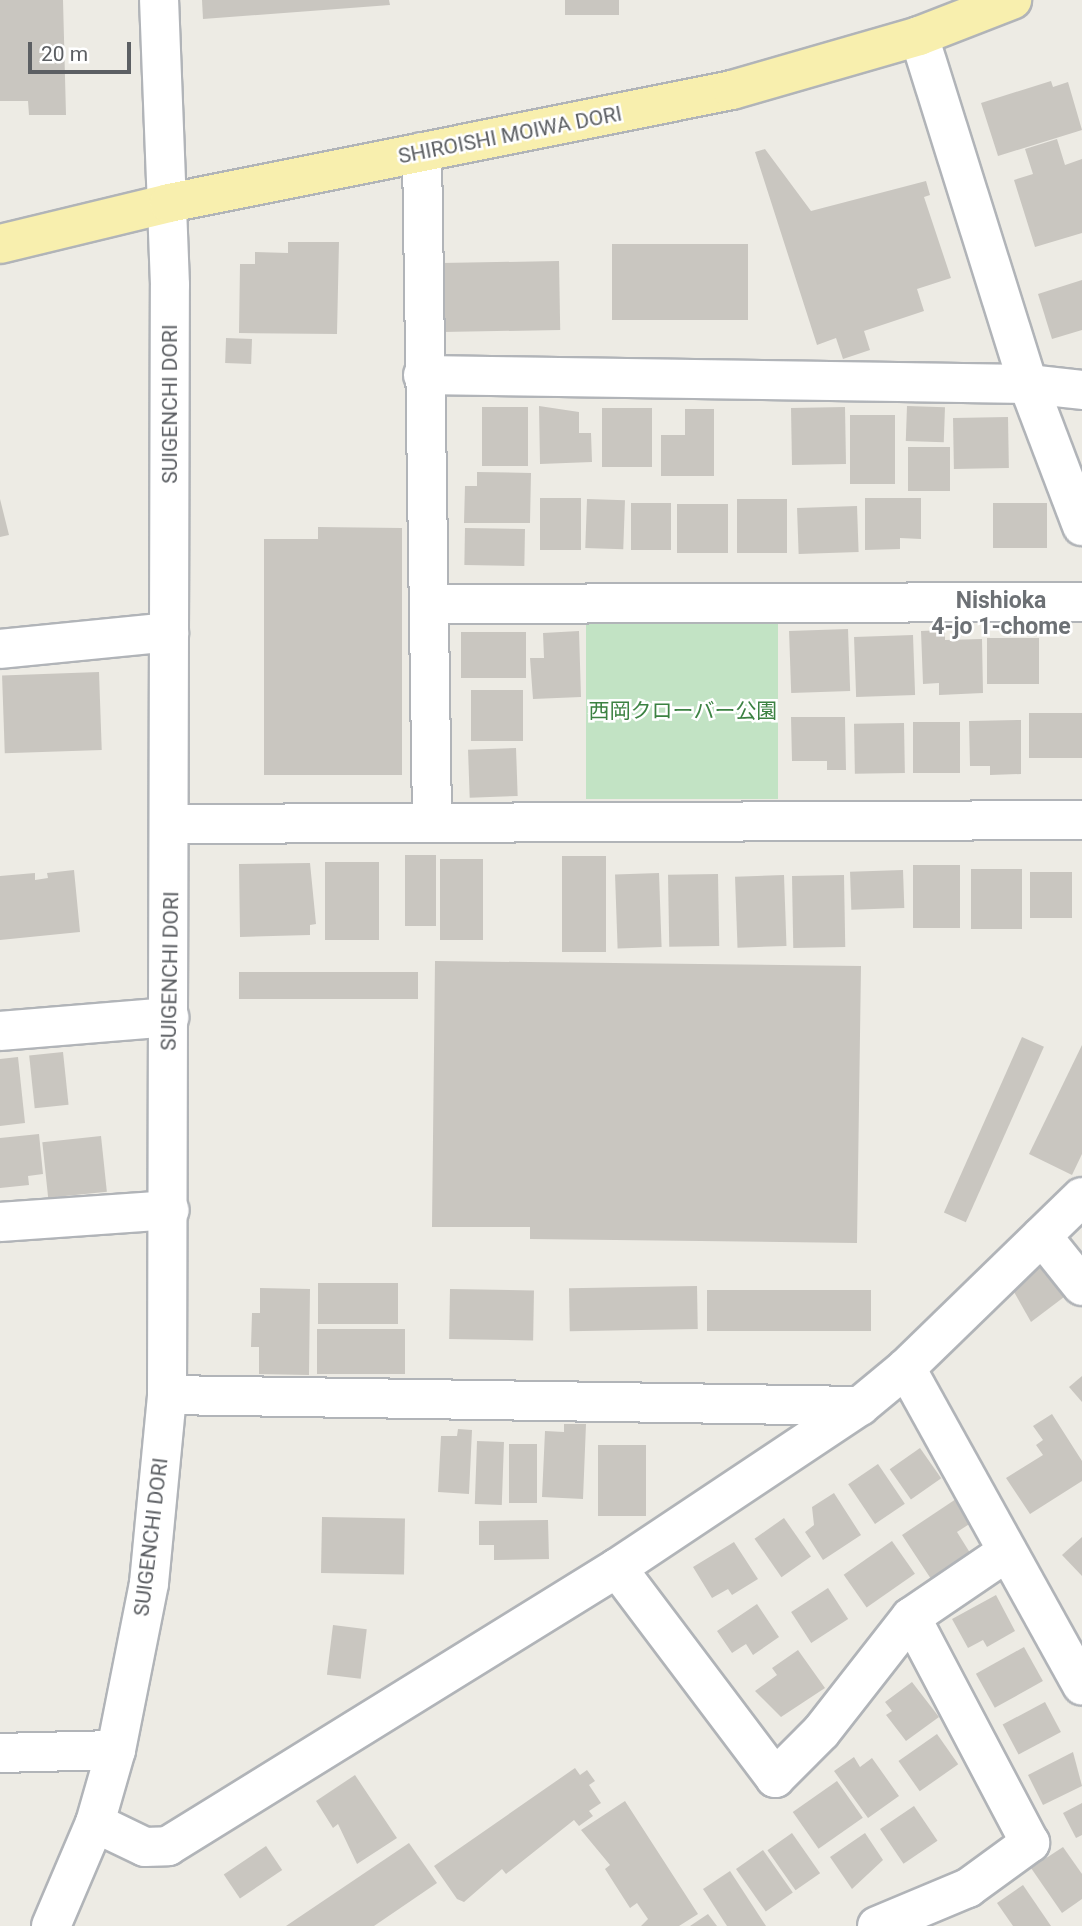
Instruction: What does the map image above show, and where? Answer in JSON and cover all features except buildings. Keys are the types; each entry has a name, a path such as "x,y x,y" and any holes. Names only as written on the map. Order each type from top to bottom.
{"main road":[{"name":"SHIROISHI MOIWA DORI","path":"0,244 169,203 732,90 919,36 1012,0"}],"street":[{"name":"SUIGENCHI DORI","path":"51,1926 95,1823 116,1751 149,1583 167,1395 172,824 169,203 159,0"},
{"path":"919,36 1028,384 1082,526"},
{"path":"422,152 423,375 431,604 432,822"},
{"path":"423,375 1028,384 1082,390"},
{"path":"431,604 1082,602"},
{"path":"0,649 169,632"},
{"path":"172,824 1082,820"},
{"path":"0,1031 169,1017"},
{"path":"95,1823 145,1847 168,1846 617,1568 860,1406 906,1368 1082,1197"},
{"path":"0,1222 170,1210"},
{"path":"1042,1236 1082,1286"},
{"path":"906,1368 1005,1553 1082,1685"},
{"path":"167,1395 860,1406"},
{"path":"617,1568 775,1778 821,1732 911,1617 1005,1553"},
{"path":"877,1926 968,1888 1030,1843 911,1617"},
{"path":"0,1753 116,1751"}],"green space":[{"name":"西岡クローバー公園","path":"586,621 778,621 778,799 586,799"}],"district":[{"name":"Nishioka 4-jo 1-chome","path":"1001,614"}]}
